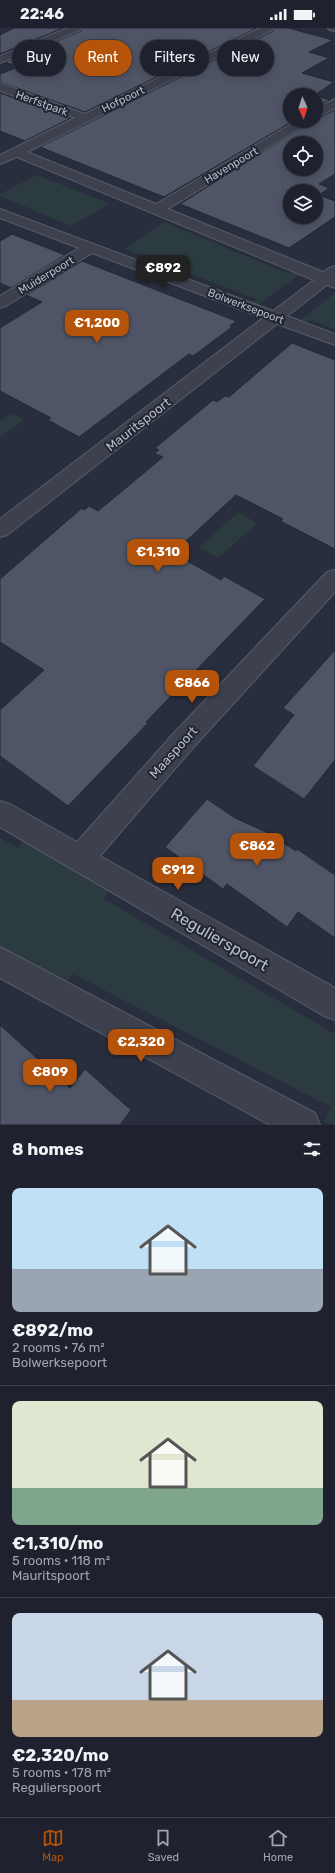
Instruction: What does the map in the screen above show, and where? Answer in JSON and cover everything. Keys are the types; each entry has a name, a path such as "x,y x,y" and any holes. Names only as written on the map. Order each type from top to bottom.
{"street":[{"path":"0,60 76,28"},
{"name":"Hofpoort","path":"0,160 268,28"},
{"name":"Herfstpark","path":"0,87 85,118"},
{"path":"323,110 335,103"},
{"name":"Havenpoort","path":"157,210 293,128"},
{"path":"16,152 157,210 332,278"},
{"name":"Bolwerksepoort","path":"0,213 335,340"},
{"name":"Muiderpoort","path":"0,303 92,248"},
{"name":"Mauritspoort","path":"0,530 275,317 332,278"},
{"name":"Maaspoort","path":"80,859 188,736 335,578"},
{"name":"Regulierspoort","path":"0,814 335,1005"},
{"path":"0,962 303,1125"}],"shaded area":[{"path":"37,175 110,204 71,226 0,196 0,194"},
{"path":"164,222 289,274 296,271 301,273 258,305 252,304 256,299 125,249"},
{"path":"335,293 335,329 310,320 304,324 298,322"},
{"path":"12,414 24,420 0,437 0,421"},
{"path":"239,512 257,523 218,558 199,547"},
{"path":"0,838 18,848 24,840 109,890 104,899 335,1034 335,1125 325,1122 331,1107 73,974 66,984 0,950"}],"building":[{"path":"14,28 63,28 34,40 12,40 12,49 0,54 0,35"},
{"path":"82,28 257,28 232,40 217,40 217,48 209,51 209,40 140,40 140,76 159,76 85,112 0,82 0,74 12,69 12,76 66,76 66,40 59,40 81,31"},
{"path":"274,28 288,28 333,40 309,52 329,58 302,73 334,82 323,90 323,88 283,88 283,127 164,197 40,147 183,76 209,76 209,63 217,59 217,76 274,76 274,40 255,40 273,31"},
{"path":"12,59 12,65 5,62"},
{"path":"0,93 71,118 25,141 0,131"},
{"path":"323,98 330,100 323,104"},
{"path":"335,110 335,174 319,184 283,184 283,224 323,224 323,196 335,201 335,217 289,248 180,204 283,139 283,176 323,176 323,136 288,136 301,128 323,128 323,116"},
{"path":"323,186 329,188 323,192"},
{"path":"12,234 65,255 11,288 0,283 0,241"},
{"path":"82,261 236,321 230,326 232,327 193,356 189,354 79,437 48,420 51,418 0,391 0,328 42,302 26,295"},
{"path":"292,343 335,360 335,549 280,521 283,519 236,495 173,553 221,580 224,576 265,599 146,722 148,723 68,806 0,756 0,710 44,670 0,642 0,579 82,508 84,510 89,506 98,511 163,457 154,453 159,450 155,448 213,400 217,402 225,396 229,397"},
{"path":"335,650 335,760 304,799 253,766 294,715 283,708"},
{"path":"207,799 235,818 264,831 296,851 297,849 335,875 335,938 298,912 287,927 227,884 223,889 165,847"},
{"path":"0,1025 70,1088 85,1069 131,1110 120,1125 0,1125"}]}
